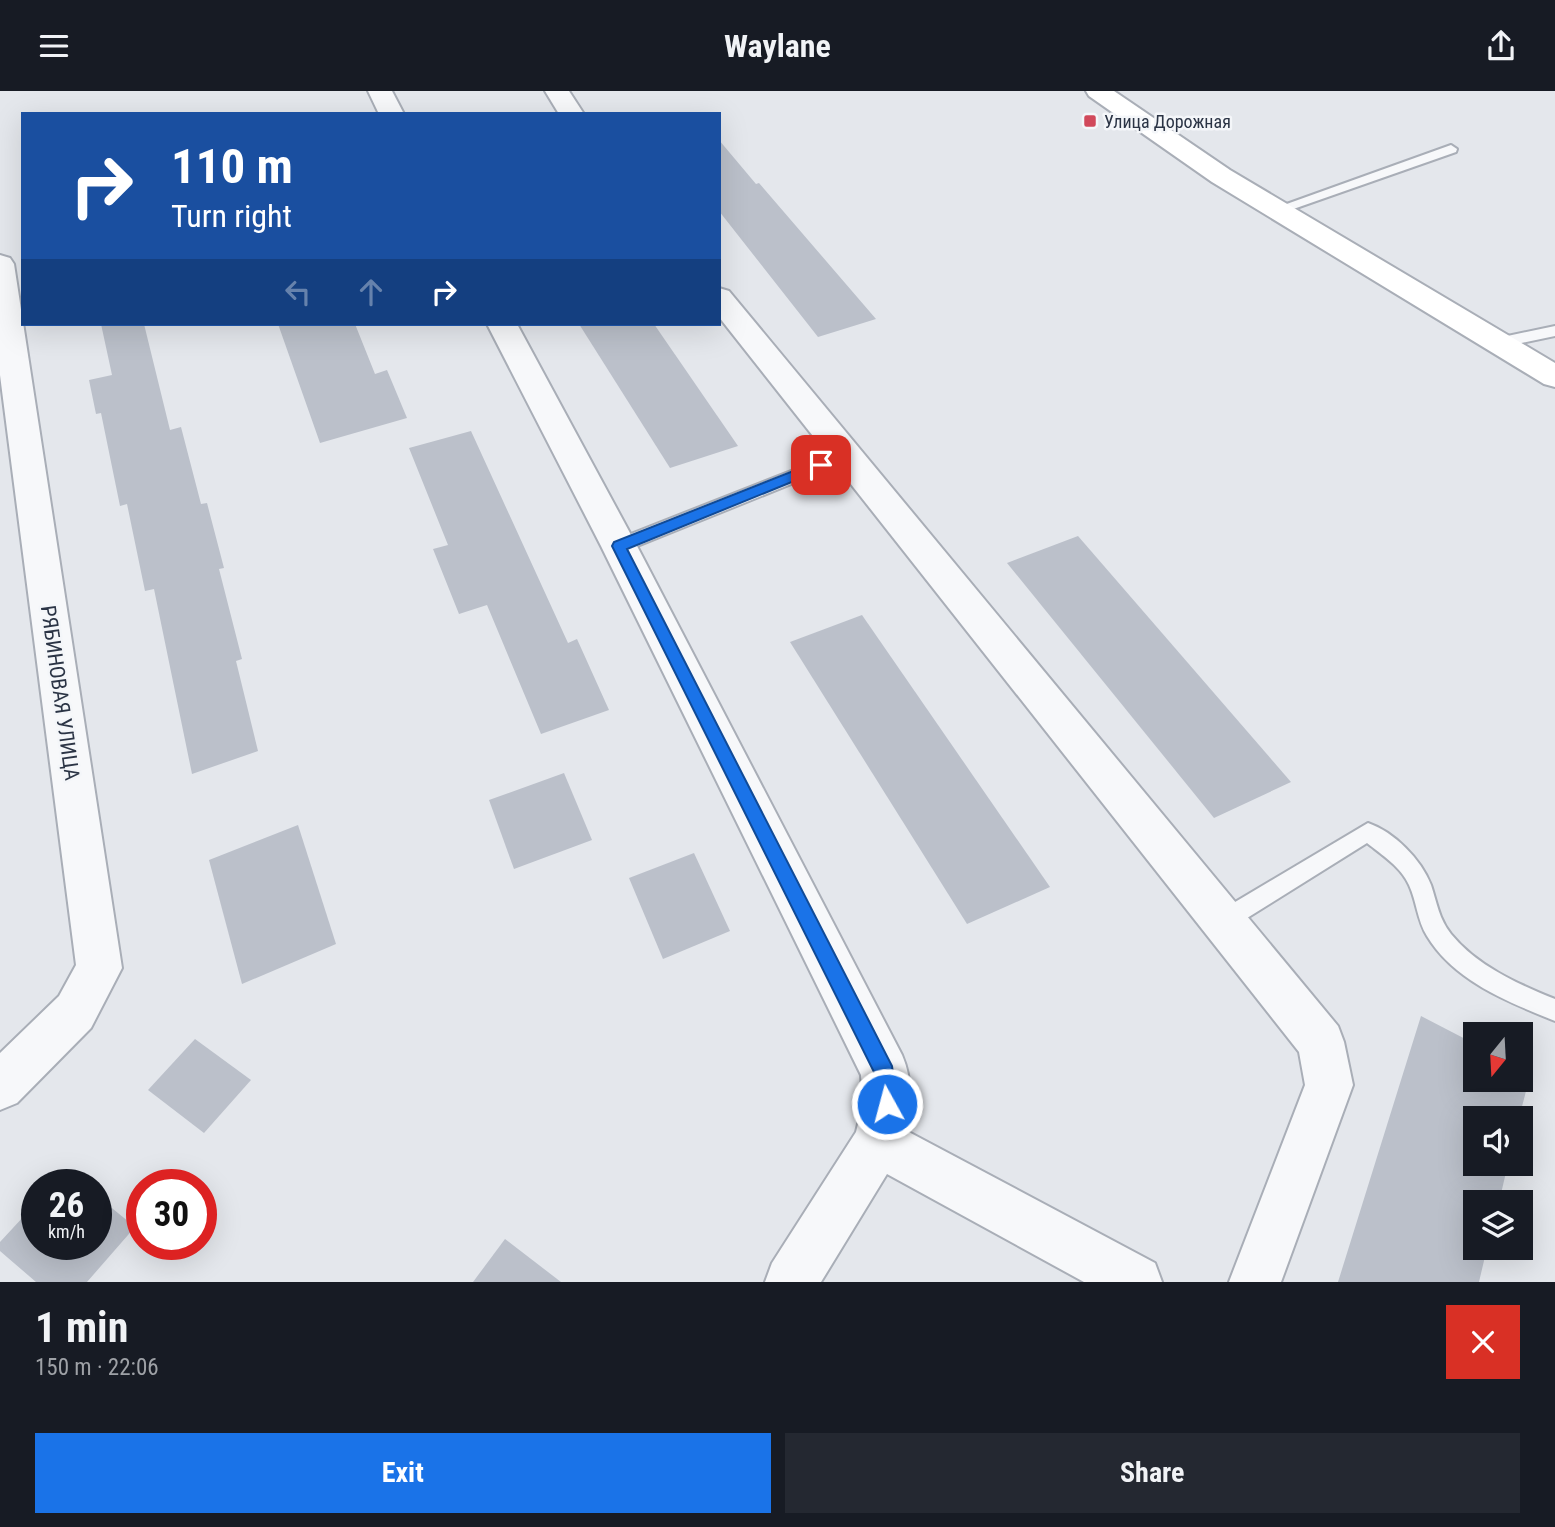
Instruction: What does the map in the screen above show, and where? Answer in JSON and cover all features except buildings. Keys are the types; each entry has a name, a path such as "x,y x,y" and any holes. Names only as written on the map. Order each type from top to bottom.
{"main road":[{"path":"1098,91 1221,176 1555,377"}],"street":[{"path":"380,91 391,112"},
{"path":"557,91 571,112"},
{"name":"РЯБИНОВАЯ УЛИЦА","path":"0,264 99,968 75,1012 0,1086"},
{"path":"721,299 1321,1042 1329,1085 1255,1282"},
{"path":"503,326 619,546 885,1072 887,1104 878,1142 791,1282"},
{"path":"878,1142 1136,1282"}],"lane":[{"path":"1277,210 1451,149"},
{"path":"1498,343 1555,331"},
{"path":"619,546 847,455"},
{"path":"1223,922 1368,832 1399,854 1418,880 1433,927 1456,955 1506,989 1555,1010"}],"place":[{"name":"Улица Дорожная","path":"1090,121"}],"route":[{"path":"821,465 619,546 885,1072 887,1104"}]}
